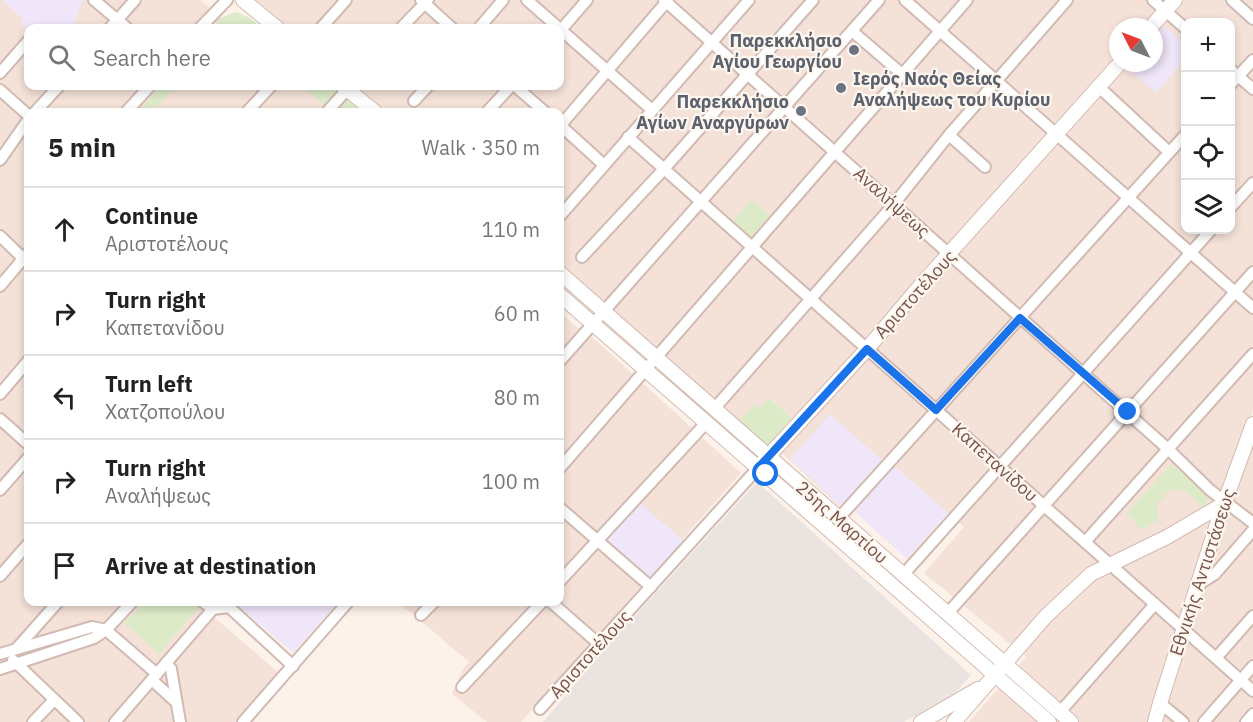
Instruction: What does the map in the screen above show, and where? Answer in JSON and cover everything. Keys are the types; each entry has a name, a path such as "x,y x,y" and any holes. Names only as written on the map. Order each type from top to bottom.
{"street":[{"path":"94,0 114,24 135,0"},
{"path":"204,24 227,0"},
{"path":"243,0 272,24"},
{"path":"325,24 346,0"},
{"path":"482,24 503,0"},
{"path":"526,0 553,24"},
{"path":"564,26 587,0"},
{"path":"564,211 749,0"},
{"path":"582,257 664,169 813,0"},
{"path":"564,356 879,0"},
{"path":"904,0 1253,308"},
{"path":"564,463 968,0"},
{"path":"714,409 894,204 949,135 1067,0"},
{"path":"1153,0 1181,25"},
{"path":"1159,18 1175,0"},
{"path":"1232,0 1253,19"},
{"path":"404,24 424,1 448,24"},
{"path":"564,121 666,1"},
{"name":"Αναλήψεως","path":"666,1 1128,412 1224,503 1253,523"},
{"path":"852,31 902,74"},
{"path":"564,33 652,110"},
{"path":"0,74 24,46"},
{"path":"1235,71 1253,60"},
{"name":"Αριστοτέλους","path":"540,709 867,349 1112,72"},
{"path":"1235,73 1253,89"},
{"path":"1099,87 1169,152"},
{"path":"0,90 24,111"},
{"path":"38,108 55,90"},
{"path":"130,108 146,90"},
{"path":"252,108 267,90"},
{"path":"330,108 345,90"},
{"path":"350,90 371,108"},
{"path":"414,101 424,90"},
{"path":"491,108 507,90"},
{"path":"520,90 540,108"},
{"path":"0,160 24,126"},
{"path":"564,130 604,165"},
{"path":"949,135 985,167"},
{"name":"Καπετανίδου","path":"628,137 1253,691"},
{"path":"838,519 1181,138"},
{"path":"1235,203 1253,183"},
{"path":"903,575 1207,234"},
{"path":"0,236 24,256"},
{"path":"0,286 24,261"},
{"path":"946,614 1253,272"},
{"name":"25ης Μαρτίου","path":"564,277 946,614 995,674"},
{"name":"25ης Μαρτίου","path":"564,300 995,674 1054,717 1071,722"},
{"path":"1085,542 1253,354"},
{"path":"0,394 24,366"},
{"path":"0,419 24,440"},
{"path":"564,576 706,423"},
{"name":"Εθνικής Αντιστάσεως","path":"1155,722 1224,503 1253,424"},
{"path":"0,490 24,463"},
{"path":"954,722 1046,616 1091,574 1167,537 1224,503"},
{"path":"564,512 651,587"},
{"path":"1198,584 1215,574 1253,530"},
{"path":"0,576 24,549"},
{"path":"1054,717 1155,604"},
{"path":"5,651 54,606"},
{"path":"0,669 86,642 106,630 128,606"},
{"path":"115,722 215,606"},
{"path":"220,606 229,608 293,666"},
{"path":"243,722 345,606"},
{"path":"421,615 430,606"},
{"path":"462,687 538,606"},
{"path":"556,606 599,644"},
{"path":"1216,658 1253,616"},
{"path":"5,651 82,628 92,627 106,630 176,702"},
{"path":"5,651 78,722"},
{"path":"166,663 171,669 180,722"},
{"path":"1204,722 1253,666"},
{"path":"921,722 995,674"},
{"path":"33,722 54,700"},
{"path":"1160,703 1183,722"},
{"path":"1246,722 1253,714"}],"shaded area":[{"path":"0,0 200,0 229,24 24,24 24,90 306,90 327,108 24,108 24,606 201,606 279,673 235,722 0,722"},
{"path":"2,0 84,0 74,24 24,26 21,17"},
{"path":"256,0 740,0 564,202 564,108 380,108 359,90 564,90 564,24 284,24"},
{"path":"757,0 1253,0 1253,410 1147,722 969,722 1026,657 924,573 964,527 884,457 839,506 782,453 805,429 769,398 760,409 755,404 737,423 564,270 564,218"},
{"path":"1165,26 1181,41 1181,64 1156,93 1132,72 1163,72 1163,28"},
{"path":"564,316 579,329 564,346"},
{"path":"589,334 741,473 521,722 487,722 452,694 462,671 469,662 403,606 564,606 564,363"},
{"path":"830,414 885,463 844,509 790,459"},
{"path":"1253,440 1253,722 1159,722 1238,483"},
{"path":"894,466 948,513 907,559 854,511"},
{"path":"757,482 971,675 956,692 904,722 543,722 620,632"},
{"path":"639,502 685,542 650,581 604,541"},
{"path":"239,606 334,606 293,653"}],"green space":[{"path":"235,12 248,17 257,24 216,24 221,18"},
{"path":"157,90 172,90 156,108 141,108"},
{"path":"306,90 335,90 357,108 327,108"},
{"path":"752,199 770,215 750,238 732,222"},
{"path":"661,369 757,454 754,455 659,373"},
{"path":"769,398 792,418 766,448 737,423 754,404 760,408"},
{"path":"1171,464 1210,497 1204,509 1183,488 1177,492 1172,488 1157,504 1158,520 1141,530 1127,513"},
{"path":"773,468 993,662 991,663 771,470"},
{"path":"142,606 200,606 159,654 124,623"}],"place":[{"name":"Παρεκκλήσιο Αγίου Γεωργίου","path":"854,50"},
{"name":"Ιερός Ναός Θείας Αναλήψεως του Κυρίου","path":"841,88"},
{"name":"Παρεκκλήσιο Αγίων Αναργύρων","path":"801,111"}],"route":[{"path":"766,474 758,468 867,349 936,410 1020,318 1128,412"}]}
